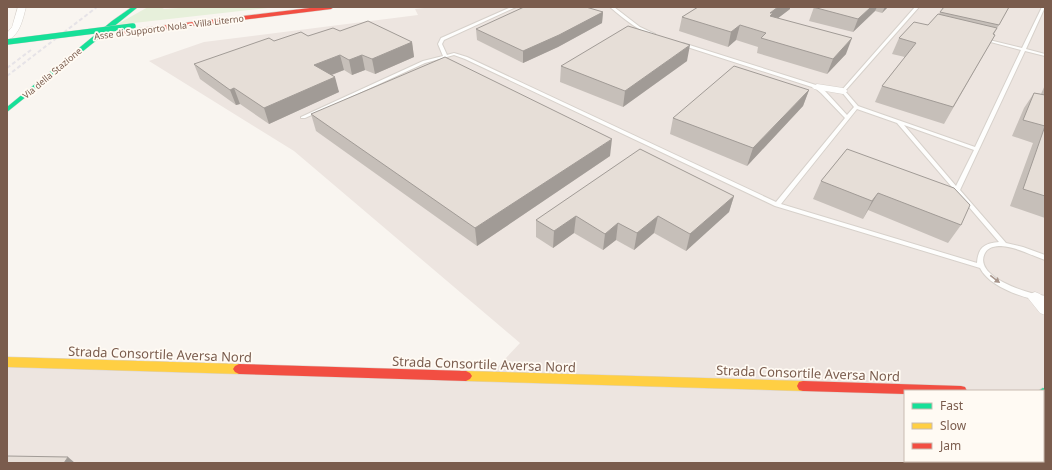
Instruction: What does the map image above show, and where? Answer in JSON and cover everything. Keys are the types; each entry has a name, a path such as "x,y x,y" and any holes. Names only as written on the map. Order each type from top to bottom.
{"main road":[{"name":"Via della Stazione","path":"7,110 114,22 135,7"},
{"name":"Asse di Supporto Nola - Villa Literno","path":"7,47 293,7"},
{"name":"Asse di Supporto Nola - Villa Literno","path":"7,42 331,7"},
{"name":"Strada Consortile Aversa Nord","path":"7,362 928,390"}],"street":[{"path":"7,38 16,28 22,7"},
{"path":"816,87 842,91"},
{"path":"1040,298 1045,309"}],"lane":[{"path":"445,55 440,44 442,39 514,7"},
{"path":"612,7 639,28 656,36"},
{"path":"917,7 842,91 856,107 976,149"},
{"path":"957,190 1044,7"},
{"path":"905,20 913,22"},
{"path":"979,38 1045,55"},
{"path":"678,43 816,87 823,92 846,118"},
{"path":"303,116 424,62 445,55 454,54 466,58 778,205 983,267"},
{"path":"778,205 856,107"},
{"path":"899,123 1004,244"},
{"path":"1040,298 1010,289 998,282 983,267 980,259 981,252 986,248 1004,244 1028,250 1045,258"}],"shaded area":[{"path":"434,7 1045,7 1045,463 7,463 7,362 488,377 520,343 294,151 149,61 204,42 418,15 415,9"}],"green space":[{"path":"148,7 161,7 164,9 194,7 277,7 116,25"}],"building":[{"path":"524,7 586,7 603,12 559,35 523,51 476,29"},
{"path":"698,7 778,7 770,13 773,13 770,16 852,38 833,59 761,38 766,33 740,25 731,32 682,17"},
{"path":"813,7 871,7 858,19"},
{"path":"944,7 1009,7 999,25 940,12"},
{"path":"938,14 997,28 993,34 995,35 953,107 882,86 916,43 899,38 914,22 928,25"},
{"path":"368,21 412,42 372,59 362,55 349,60 340,55 314,65 335,77 264,108 234,88 230,90 194,64 269,38 274,41 301,32 308,36 333,28 340,31"},
{"path":"628,26 690,45 625,91 561,66"},
{"path":"445,57 612,139 475,228 311,114"},
{"path":"734,66 809,90 753,148 673,118"},
{"path":"1034,93 1045,95 1045,126 1023,120"},
{"path":"1045,126 1045,196 1023,189"},
{"path":"640,149 734,196 690,234 658,216 637,233 618,223 605,234 576,216 554,231 536,220"},
{"path":"847,149 954,188 970,205 961,225 878,193 872,201 821,181"},
{"path":"7,456 68,457 64,463 7,463"}],"railway":[{"path":"7,76 97,7"},
{"path":"7,68 31,50"}],"traffic: fast":[{"path":"7,110 114,22 135,7"},
{"path":"7,42 133,26"}],"traffic: slow":[{"path":"7,362 239,369"},
{"path":"466,376 803,386"}],"traffic: jam":[{"path":"126,32 331,7"},
{"path":"239,369 466,376"},
{"path":"803,386 929,390"}]}
